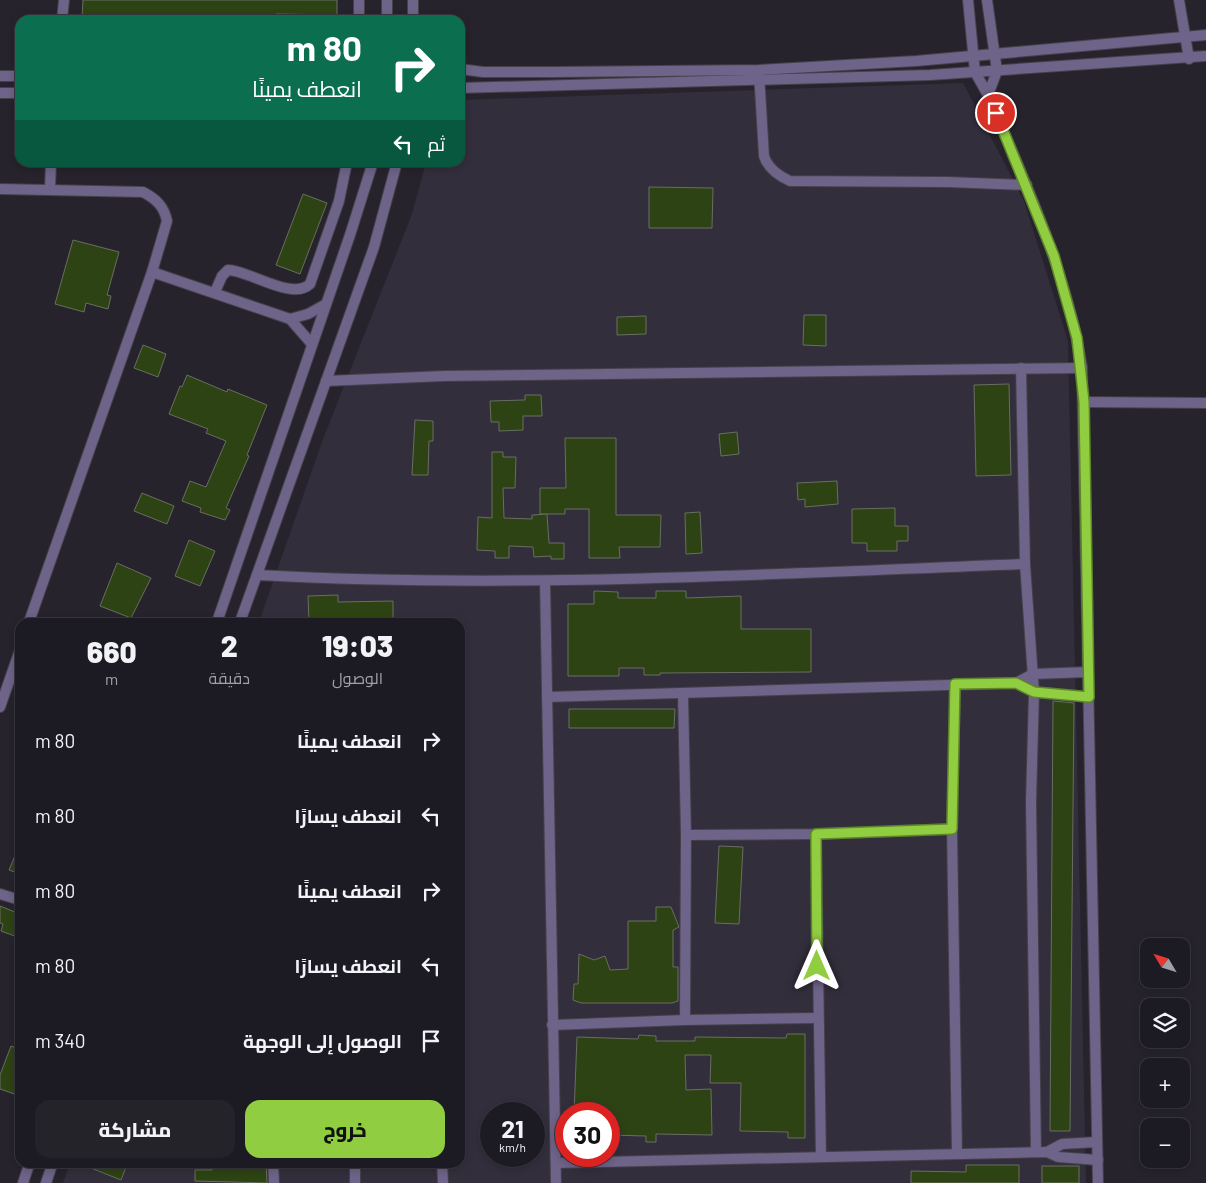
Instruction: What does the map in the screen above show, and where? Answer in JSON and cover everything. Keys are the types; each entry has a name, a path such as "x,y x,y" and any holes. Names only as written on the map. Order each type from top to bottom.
{"street":[{"path":"62,15 64,0"},
{"path":"359,0 359,15"},
{"path":"387,0 387,15"},
{"path":"413,0 413,15"},
{"path":"968,0 975,72 988,95 1054,256 1069,303 1082,368 1098,1183"},
{"path":"987,0 997,71 988,95"},
{"path":"1179,0 1188,58"},
{"path":"465,70 483,72 758,70 996,55 1206,35"},
{"path":"465,88 975,72 1206,56"},
{"path":"646,83 648,70"},
{"path":"758,70 764,156 766,162 781,177 790,181 948,182 1026,185"},
{"path":"0,76 15,76"},
{"path":"0,93 15,93"},
{"path":"50,188 51,167"},
{"path":"215,292 222,276 228,270 291,290 304,289 310,284 339,201 346,167"},
{"path":"218,618 296,395 311,343 326,304 371,167"},
{"path":"241,618 374,247 396,167"},
{"path":"0,189 50,188 143,192 159,202 165,212 167,221 152,272 30,618"},
{"path":"152,272 290,319 311,343"},
{"path":"290,319 308,314 326,304"},
{"path":"1021,368 1025,564 1034,692 1032,802 1042,1152"},
{"path":"326,380 444,376 1082,368"},
{"path":"1084,402 1206,403"},
{"path":"257,575 346,580 545,582 1025,564"},
{"path":"545,582 555,1129"},
{"path":"0,707 15,664"},
{"path":"1016,683 1025,676 1033,674 1088,672"},
{"path":"547,697 1016,683 1034,692 1089,697"},
{"path":"955,684 952,829 957,1154"},
{"path":"683,694 686,835 685,1020"},
{"path":"686,835 816,834 952,829"},
{"path":"816,834 817,1018 821,1157"},
{"path":"0,894 15,898"},
{"path":"552,1025 817,1018"},
{"path":"1042,1152 1062,1144 1098,1142"},
{"path":"620,1162 1042,1152 1058,1157 1098,1160"},
{"path":"556,1167 556,1183"},
{"path":"23,1183 28,1168"},
{"path":"46,1183 51,1168"},
{"path":"273,1168 274,1183"},
{"path":"355,1168 355,1183"},
{"path":"442,1168 443,1183"}],"shaded area":[{"path":"963,83 1024,201 1068,341 1086,1183 63,1183 68,1168 465,1168 465,618 260,618 323,439 412,214 425,167 465,167 465,100"}],"building":[{"path":"83,0 337,0 337,15 82,15"},
{"path":"649,187 713,188 712,228 649,228"},
{"path":"303,194 327,203 300,274 276,265"},
{"path":"73,240 119,252 107,295 111,296 108,309 86,303 84,312 55,304"},
{"path":"804,315 826,315 826,346 803,345"},
{"path":"646,316 646,334 617,335 617,317"},
{"path":"143,345 166,354 158,377 134,368"},
{"path":"187,375 227,392 228,389 267,405 247,455 249,456 226,508 230,510 225,520 200,512 201,508 182,501 190,481 206,487 226,441 206,433 208,429 169,414 180,386 182,387"},
{"path":"1009,384 1011,475 976,476 974,385"},
{"path":"525,395 541,395 542,416 523,416 523,430 499,431 499,422 491,422 490,401 525,400"},
{"path":"415,420 433,421 433,441 429,441 428,475 412,475"},
{"path":"737,432 739,454 721,456 719,434"},
{"path":"565,438 616,438 616,515 661,515 660,547 619,547 620,558 589,558 589,509 565,509 565,514 540,514 540,488 566,488"},
{"path":"492,452 503,452 503,457 516,457 515,488 503,488 504,518 532,519 532,515 547,514 549,543 564,543 564,559 551,559 551,556 534,557 533,547 509,546 509,558 495,558 495,551 477,550 478,517 492,518"},
{"path":"837,481 838,504 805,507 805,499 798,500 797,483"},
{"path":"142,493 174,506 167,524 134,511"},
{"path":"895,508 895,526 908,526 908,541 897,541 897,551 867,551 867,543 852,543 852,509"},
{"path":"700,512 702,553 686,554 685,513"},
{"path":"189,540 215,551 200,586 175,576"},
{"path":"117,563 151,578 131,618 100,606"},
{"path":"594,591 618,592 618,598 656,598 656,591 686,591 686,598 741,596 741,629 811,629 811,672 660,673 660,675 644,675 644,668 619,668 619,676 568,676 568,604 594,604"},
{"path":"338,595 338,602 393,601 393,618 309,618 308,596"},
{"path":"1053,701 1074,703 1070,1131 1050,1131"},
{"path":"569,709 675,709 674,728 569,728"},
{"path":"719,846 743,847 739,924 715,923"},
{"path":"15,856 15,872 9,870"},
{"path":"0,906 15,912 15,936 1,931 3,924 0,923"},
{"path":"656,907 671,907 679,927 673,930 673,967 678,967 678,1001 672,1003 581,1003 573,1000 574,984 578,984 579,954 594,960 605,956 610,970 628,969 628,921 656,921"},
{"path":"787,1034 805,1034 805,1138 788,1138 788,1132 740,1131 741,1083 710,1083 711,1055 685,1055 686,1090 711,1089 712,1135 656,1134 656,1142 646,1142 646,1136 620,1135 620,1102 574,1102 577,1037 638,1039 639,1035 656,1036 656,1041 695,1041 695,1037 786,1038"},
{"path":"11,1046 15,1047 15,1094 0,1089 0,1075"},
{"path":"966,1165 1019,1165 1019,1183 911,1183 911,1171 966,1172"},
{"path":"1042,1166 1079,1166 1079,1183 1042,1183"},
{"path":"91,1168 126,1168 121,1180"},
{"path":"212,1168 266,1168 267,1183 195,1181 195,1170 212,1170"}],"route":[{"path":"817,966 816,834 952,829 955,684 1016,683 1034,692 1089,697 1082,368 1069,303 1054,256 996,113"}]}
